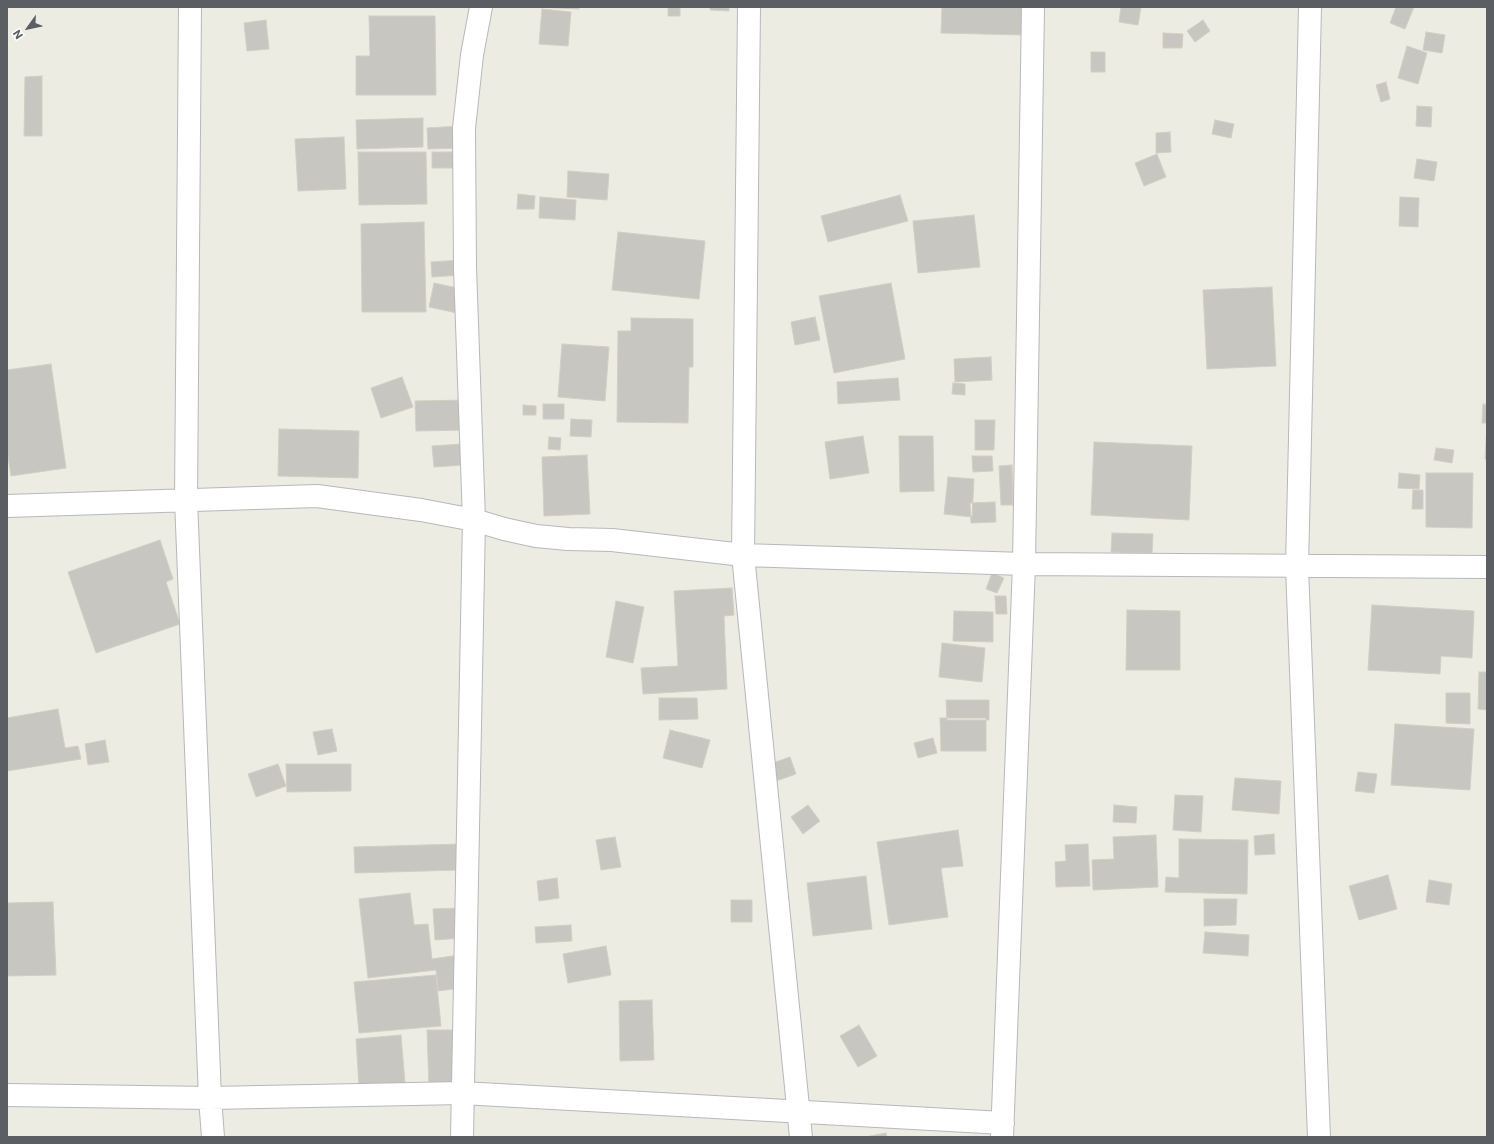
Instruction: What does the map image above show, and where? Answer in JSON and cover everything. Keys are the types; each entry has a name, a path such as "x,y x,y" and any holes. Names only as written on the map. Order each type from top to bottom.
{"street":[{"path":"190,7 186,500 210,1098 213,1137"},
{"path":"462,1137 474,520 465,268 464,128 472,55 481,7"},
{"path":"749,7 744,555 800,1137"},
{"path":"7,1094 210,1098 462,1092 798,1111 1002,1130 1024,564 1033,7"},
{"path":"1310,7 1297,567 1319,1137"},
{"path":"7,506 317,496 421,510 474,520 536,536 568,539 612,540 744,555 1024,564 1297,567 1487,567"}],"building":[{"path":"538,7 579,7 579,9"},
{"path":"668,7 680,7 680,16 668,16"},
{"path":"710,7 729,7 729,11 710,10"},
{"path":"942,7 1024,7 1023,35 941,33"},
{"path":"1121,7 1141,7 1138,25 1119,22"},
{"path":"1396,7 1414,7 1405,29 1390,23"},
{"path":"542,9 571,12 568,46 539,44"},
{"path":"369,16 435,16 436,95 356,95 356,56 370,56"},
{"path":"266,20 269,49 247,51 244,23"},
{"path":"1203,20 1210,31 1195,42 1187,31"},
{"path":"1426,32 1445,35 1442,53 1423,50"},
{"path":"1163,33 1183,34 1182,48 1163,48"},
{"path":"1407,46 1427,53 1418,84 1398,78"},
{"path":"1091,52 1105,52 1105,72 1091,72"},
{"path":"42,76 42,136 24,136 25,77"},
{"path":"1386,82 1390,99 1381,102 1376,85"},
{"path":"1417,106 1432,107 1431,127 1416,126"},
{"path":"423,118 423,147 357,149 356,120"},
{"path":"1215,120 1234,124 1231,138 1212,134"},
{"path":"460,126 461,148 428,149 427,128"},
{"path":"1170,132 1171,152 1156,153 1156,133"},
{"path":"344,137 346,189 298,191 295,139"},
{"path":"358,152 426,152 427,204 359,205"},
{"path":"432,152 459,152 459,168 432,168"},
{"path":"1157,154 1166,177 1144,186 1135,163"},
{"path":"1417,159 1437,162 1434,181 1414,178"},
{"path":"568,171 609,174 607,200 567,197"},
{"path":"518,194 535,196 534,209 517,209"},
{"path":"900,195 908,221 828,242 821,216"},
{"path":"540,197 576,200 575,220 539,218"},
{"path":"1400,197 1419,198 1418,227 1399,226"},
{"path":"974,215 980,267 918,273 913,221"},
{"path":"424,222 426,312 362,312 361,224"},
{"path":"618,232 705,241 699,299 612,290"},
{"path":"461,260 462,275 432,277 431,262"},
{"path":"434,283 462,289 457,313 429,307"},
{"path":"891,283 905,359 834,373 819,296"},
{"path":"1272,287 1276,366 1207,369 1203,290"},
{"path":"815,317 820,340 795,345 791,322"},
{"path":"631,318 693,319 693,367 689,367 688,423 617,422 618,331 631,331"},
{"path":"562,344 609,347 605,401 558,397"},
{"path":"991,357 992,380 955,382 954,359"},
{"path":"51,364 66,468 11,476 7,450 7,370"},
{"path":"402,377 413,407 381,418 371,388"},
{"path":"898,378 900,400 838,404 837,382"},
{"path":"953,383 965,384 965,395 952,394"},
{"path":"467,400 468,430 416,431 415,401"},
{"path":"543,404 564,404 564,419 543,419"},
{"path":"1483,404 1487,405 1487,423 1482,423"},
{"path":"523,405 536,406 536,415 523,415"},
{"path":"571,419 592,420 591,437 570,436"},
{"path":"975,420 995,420 994,450 975,450"},
{"path":"1487,426 1487,459 1485,459"},
{"path":"279,429 359,431 358,478 278,476"},
{"path":"863,436 869,473 830,479 825,442"},
{"path":"899,436 933,436 934,491 900,492"},
{"path":"549,437 561,438 560,450 548,449"},
{"path":"1094,442 1192,446 1189,520 1091,515"},
{"path":"462,444 464,465 434,467 432,446"},
{"path":"1436,448 1454,450 1452,463 1434,460"},
{"path":"587,455 590,514 544,516 542,457"},
{"path":"972,456 992,456 993,471 973,472"},
{"path":"1012,465 1013,505 1001,505 999,466"},
{"path":"1399,473 1420,475 1419,489 1398,488"},
{"path":"1426,473 1473,473 1472,528 1426,527"},
{"path":"948,477 974,479 972,517 944,514"},
{"path":"1413,490 1423,490 1423,509 1412,509"},
{"path":"995,502 996,522 971,523 970,503"},
{"path":"1112,533 1153,534 1152,553 1111,552"},
{"path":"160,540 173,579 166,582 180,624 96,653 68,572"},
{"path":"992,573 1004,578 997,593 986,589"},
{"path":"732,588 734,615 724,616 727,689 643,694 641,668 678,666 674,591"},
{"path":"995,596 1006,596 1007,614 996,614"},
{"path":"616,601 644,607 633,663 606,657"},
{"path":"1372,605 1474,611 1472,658 1441,656 1440,674 1368,670"},
{"path":"1127,610 1180,611 1180,670 1126,670"},
{"path":"954,611 993,612 993,642 953,641"},
{"path":"942,643 985,648 982,682 939,677"},
{"path":"1479,672 1487,672 1487,710 1478,709"},
{"path":"1446,693 1470,693 1470,724 1446,723"},
{"path":"659,698 697,698 698,719 659,720"},
{"path":"946,700 989,700 989,720 947,720"},
{"path":"58,709 65,748 78,746 81,759 7,771 7,718"},
{"path":"940,718 986,718 986,751 941,751"},
{"path":"1395,724 1474,729 1470,790 1391,785"},
{"path":"332,729 337,751 318,755 313,732"},
{"path":"670,730 710,740 702,768 663,758"},
{"path":"933,738 937,753 918,758 914,743"},
{"path":"105,740 109,762 88,765 85,744"},
{"path":"790,757 796,774 776,781 770,764"},
{"path":"278,764 286,786 256,797 248,774"},
{"path":"286,764 351,764 351,791 287,792"},
{"path":"1358,772 1377,774 1374,793 1355,791"},
{"path":"1235,778 1281,781 1279,814 1232,810"},
{"path":"1175,795 1203,796 1201,832 1173,830"},
{"path":"808,805 820,821 803,834 791,817"},
{"path":"1114,805 1137,807 1136,823 1113,822"},
{"path":"958,830 963,866 941,868 948,917 889,925 877,842"},
{"path":"1274,834 1275,854 1255,855 1254,836"},
{"path":"1156,835 1158,887 1093,890 1092,860 1114,859 1113,837"},
{"path":"615,837 621,867 601,870 596,840"},
{"path":"1179,839 1248,840 1247,894 1165,892 1166,877 1179,878"},
{"path":"460,844 460,870 355,873 354,847"},
{"path":"1088,844 1090,886 1056,887 1055,862 1066,861 1065,845"},
{"path":"1388,875 1397,909 1359,920 1349,886"},
{"path":"866,876 872,929 813,936 807,883"},
{"path":"557,878 559,898 539,901 537,881"},
{"path":"1429,880 1452,884 1449,905 1426,902"},
{"path":"410,893 414,925 428,924 432,959 459,955 462,988 438,991 436,970 368,978 359,899"},
{"path":"1204,899 1237,899 1236,925 1204,926"},
{"path":"731,900 752,900 752,922 731,922"},
{"path":"53,902 56,975 7,976 7,903"},
{"path":"461,908 462,938 435,940 433,909"},
{"path":"571,925 572,941 536,943 535,927"},
{"path":"1205,932 1249,935 1248,956 1203,953"},
{"path":"606,946 611,975 568,983 563,954"},
{"path":"436,975 441,1026 359,1033 354,982"},
{"path":"652,1000 654,1060 620,1061 619,1001"},
{"path":"859,1025 877,1056 858,1067 840,1036"},
{"path":"427,1030 467,1030 469,1087 429,1088"},
{"path":"401,1035 405,1083 359,1086 356,1039"},
{"path":"886,1133 887,1137 865,1137"}]}
